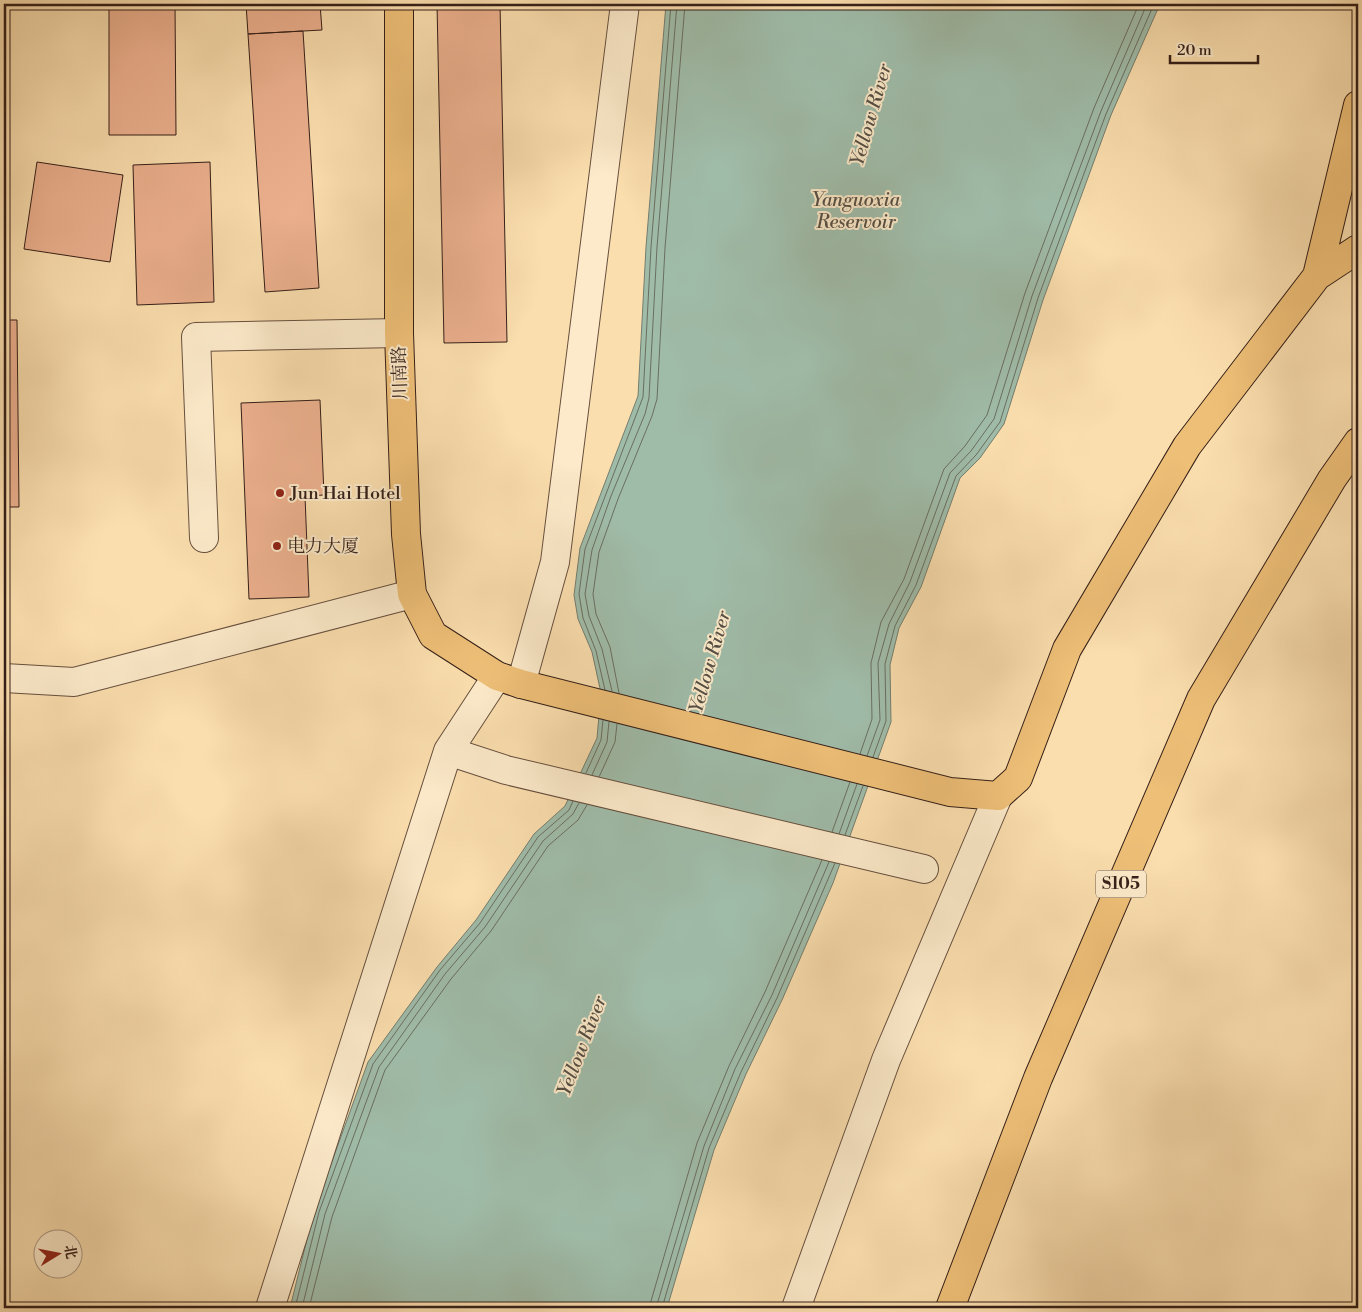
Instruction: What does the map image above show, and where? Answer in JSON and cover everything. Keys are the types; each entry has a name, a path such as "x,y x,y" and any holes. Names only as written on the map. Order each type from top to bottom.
{"main road":[{"name":"川南路","path":"399,4 399,333 406,534 412,594 433,635 509,680 950,792 998,796"},
{"path":"1316,276 1358,105"},
{"path":"998,796 1018,778 1067,649 1187,446 1316,276 1358,249"},
{"name":"S105","path":"950,1308 1038,1078 1201,699 1332,479 1358,442"},
{"path":"1332,479 1358,467"}],"street":[{"path":"270,1308 448,751 509,680 555,562 625,4"},
{"path":"204,538 196,337 399,333"},
{"path":"4,678 74,682 412,594"},
{"path":"448,751 506,770 924,869"},
{"path":"796,1308 886,1060 998,796"}],"water":[{"name":"Yanguoxia Reservoir","path":"666,4 1160,4 1111,115 1043,300 1004,424 980,458 960,478 921,587 899,628 890,665 891,722 833,883 782,1000 746,1074 714,1150 667,1308 290,1308 314,1211 368,1062 437,967 476,920 534,834 565,806 597,738 601,693 592,652 578,619 574,595 580,548 638,396 646,247"}],"building":[{"path":"109,4 175,4 176,135 109,135"},
{"path":"246,4 320,4 322,30 248,34"},
{"path":"437,4 500,4 507,342 444,343"},
{"path":"303,31 319,288 265,292 248,34"},
{"path":"37,162 123,175 110,262 24,249"},
{"path":"210,162 214,302 137,305 133,165"},
{"path":"4,320 17,320 19,507 4,507"},
{"name":"电力大厦","path":"320,400 324,495 305,496 309,597 249,599 241,403"}],"place":[{"name":"Jun Hai Hotel","path":"280,493"},
{"name":"电力大厦","path":"277,546"}],"water label":[{"name":"Yellow River","path":"871,115"},
{"name":"Yellow River","path":"710,662"},
{"name":"Yellow River","path":"582,1046"}]}
